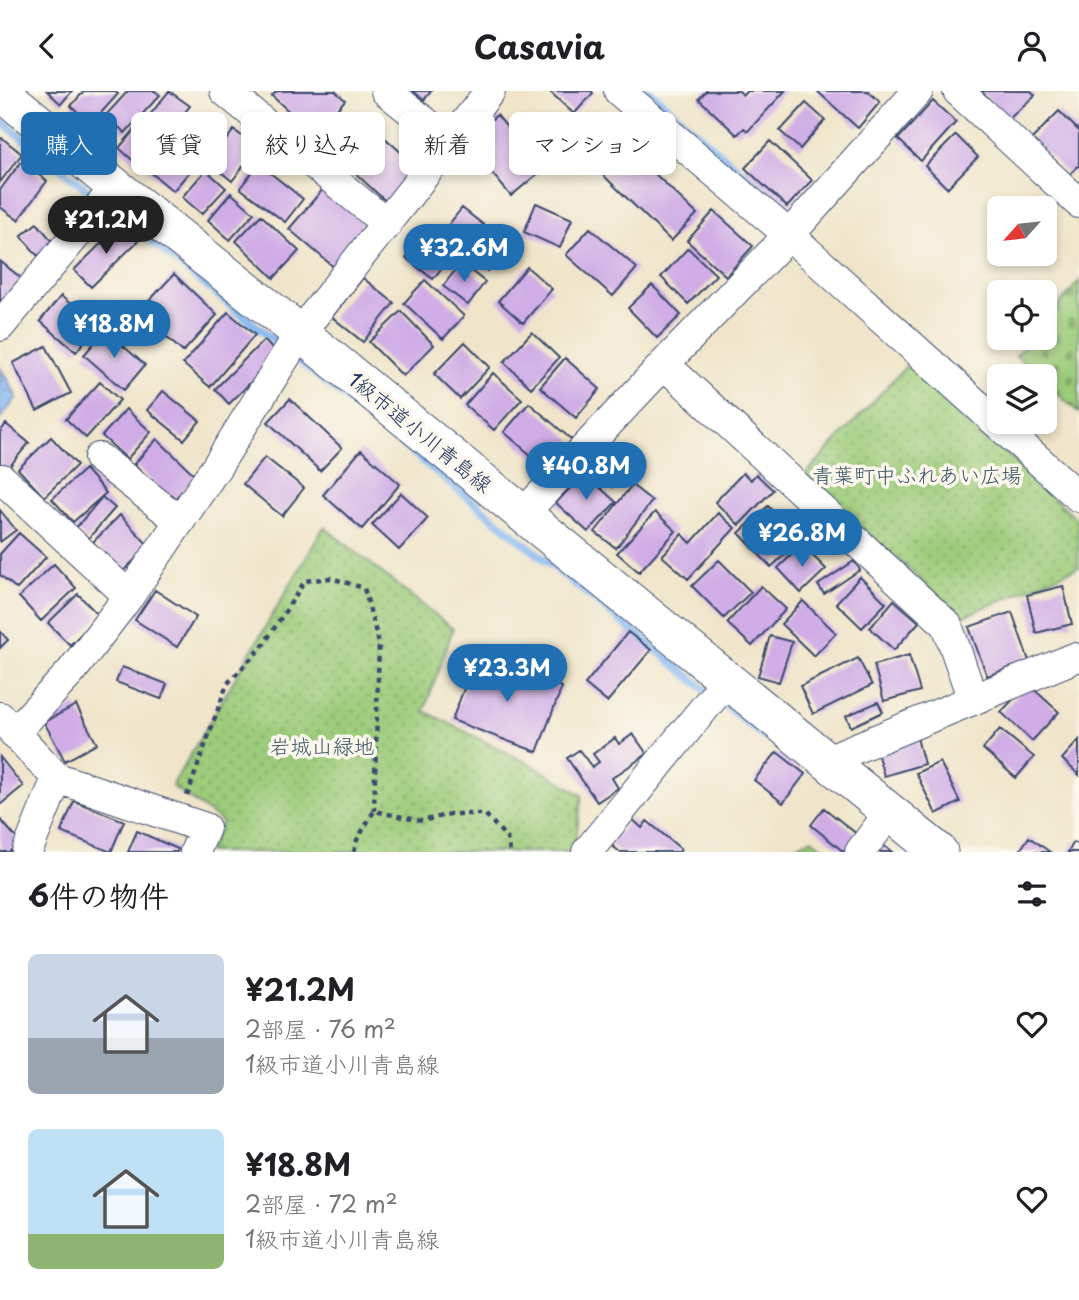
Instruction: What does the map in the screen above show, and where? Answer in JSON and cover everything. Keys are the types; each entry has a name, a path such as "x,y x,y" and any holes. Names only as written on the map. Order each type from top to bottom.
{"street":[{"name":"1級市道小川青島線","path":"0,91 939,852"},
{"path":"225,91 387,224"},
{"path":"386,91 412,112"},
{"path":"474,112 490,91"},
{"path":"619,91 789,235 1079,497"},
{"path":"523,515 664,363 789,235 918,91"},
{"path":"958,91 1079,202"},
{"path":"195,852 205,828 57,778 7,725 71,672 130,596 300,333 425,175"},
{"path":"0,326 116,187"},
{"path":"664,363 947,625 973,700"},
{"path":"99,458 180,521"},
{"path":"2,479 130,596"},
{"path":"827,760 1078,655"},
{"path":"587,852 728,679"},
{"path":"27,852 57,778"},
{"path":"860,852 890,812"}],"path":[{"path":"179,820 227,684 262,647 305,581 331,578 364,588 379,644 374,811 357,840 354,852"},
{"path":"374,811 422,821 450,814 485,814 507,838 510,852"}],"green space":[{"path":"1079,281 1079,413 1057,393 1057,364 1025,364 1016,356 1021,350 1057,350 1057,308"},
{"name":"青葉町中ふれあい広場","path":"909,363 1078,520 1079,567 962,617 804,476"},
{"name":"岩城山緑地","path":"324,527 453,629 424,711 538,768 582,795 575,845 579,852 208,852 222,822 172,786"},
{"path":"811,839 830,852 782,852"}],"water":[{"path":"0,367 17,397 0,419"}],"building":[{"path":"47,91 72,91 61,104"},
{"path":"84,91 114,91 118,94 102,112 78,112 71,106"},
{"path":"128,91 155,91 160,95 144,112 131,112 131,126 125,133 117,125 117,112 109,112"},
{"path":"169,91 190,106 185,112 152,112"},
{"path":"277,91 335,91 345,100 335,112 290,112 272,96"},
{"path":"413,91 431,91 424,100"},
{"path":"549,91 593,93 576,112 572,112"},
{"path":"706,91 739,91 743,95 747,91 785,91 748,131 744,128 737,135 699,99"},
{"path":"817,91 868,91 880,102 858,128"},
{"path":"981,91 1031,91 1035,95 1008,120"},
{"path":"933,101 956,122 921,161 898,139"},
{"path":"806,103 825,120 800,149 780,131"},
{"path":"1059,111 1079,131 1079,165 1069,175 1032,139"},
{"path":"497,115 509,130 509,175 536,175 511,196 493,175"},
{"path":"234,130 241,135 241,169 232,181 225,175 227,175 227,139"},
{"path":"131,134 131,159 119,148"},
{"path":"956,135 978,157 947,188 925,166"},
{"path":"2,138 21,155 0,182"},
{"path":"385,138 399,150 399,175 417,175 390,205 357,175 385,175"},
{"path":"770,141 812,180 787,207 745,168"},
{"path":"21,162 21,175 39,175 47,181 18,220 0,207 0,190"},
{"path":"154,175 187,175 173,191"},
{"path":"202,175 212,175 226,188 202,214 182,197"},
{"path":"250,175 273,175 303,199 285,222 240,188"},
{"path":"603,175 656,175 697,214 671,241"},
{"path":"323,189 369,228 335,268 289,229"},
{"path":"231,193 254,213 230,240 208,220"},
{"path":"536,203 572,219 560,248 524,232"},
{"path":"462,208 509,245 488,271 442,233"},
{"path":"714,211 753,246 726,276 687,241"},
{"path":"261,215 299,251 274,278 236,241"},
{"path":"37,223 54,243 38,256 21,236"},
{"path":"121,224 138,241 91,287 74,270"},
{"path":"590,228 637,268 613,296 566,255"},
{"path":"421,241 446,263 433,279 406,258"},
{"path":"688,248 716,275 688,304 661,277"},
{"path":"0,261 21,278 0,304"},
{"path":"461,263 485,282 468,305 443,286"},
{"path":"527,267 552,289 523,323 498,301"},
{"path":"174,274 217,315 183,352 139,312"},
{"path":"363,278 394,303 363,342 332,317"},
{"path":"425,280 464,316 443,339 404,303"},
{"path":"652,285 681,315 657,338 628,308"},
{"path":"61,296 97,326 76,352 40,321"},
{"path":"401,311 434,345 403,376 369,342"},
{"path":"228,312 255,335 210,387 183,364"},
{"path":"105,330 145,365 124,390 84,355"},
{"path":"532,332 559,358 531,388 504,362"},
{"path":"264,340 278,355 229,404 215,389"},
{"path":"465,342 490,367 460,399 434,374"},
{"path":"46,346 71,393 37,411 13,363"},
{"path":"565,358 600,389 576,418 540,387"},
{"path":"493,373 522,399 494,430 465,405"},
{"path":"100,382 120,400 86,438 66,419"},
{"path":"163,391 200,421 184,440 147,410"},
{"path":"290,399 342,448 320,471 268,422"},
{"path":"529,403 572,440 547,469 504,432"},
{"path":"126,409 151,432 127,459 102,436"},
{"path":"6,424 29,443 0,478 0,432"},
{"path":"51,437 77,465 44,497 18,469"},
{"path":"157,439 196,476 173,501 134,464"},
{"path":"606,449 628,466 612,487 589,470"},
{"path":"361,450 400,484 362,529 323,495"},
{"path":"265,457 304,488 282,516 243,484"},
{"path":"85,469 106,493 73,522 52,499"},
{"path":"584,473 616,502 588,532 556,503"},
{"path":"743,473 751,480 756,474 773,490 739,525 715,502"},
{"path":"632,485 652,501 616,548 595,532"},
{"path":"401,493 428,518 399,550 372,525"},
{"path":"102,497 115,508 87,540 75,529"},
{"path":"768,506 784,524 775,534 790,550 771,567 739,533"},
{"path":"0,510 16,530 0,542"},
{"path":"655,512 676,531 639,572 617,553"},
{"path":"718,513 735,528 688,579 662,556 682,534 691,543"},
{"path":"120,515 149,546 121,573 93,542"},
{"path":"19,533 46,557 17,589 0,575 0,554"},
{"path":"802,545 826,569 801,593 778,568"},
{"path":"719,560 751,592 724,618 692,586"},
{"path":"854,561 860,570 824,594 818,585"},
{"path":"54,564 76,588 41,621 19,597"},
{"path":"860,577 886,603 862,628 836,603"},
{"path":"761,586 786,609 752,646 727,623"},
{"path":"1063,586 1072,624 1036,633 1027,595"},
{"path":"155,590 196,617 177,647 135,620"},
{"path":"78,594 99,616 70,645 48,623"},
{"path":"894,600 919,622 894,650 870,628"},
{"path":"803,601 836,633 814,656 781,624"},
{"path":"1012,612 1029,661 987,676 969,627"},
{"path":"0,631 8,640 0,648"},
{"path":"628,632 651,650 607,702 585,684"},
{"path":"770,636 792,642 779,682 758,676"},
{"path":"477,655 562,687 537,752 452,720"},
{"path":"909,655 920,691 884,701 874,665"},
{"path":"858,658 872,685 813,714 800,686"},
{"path":"122,667 167,684 161,699 116,682"},
{"path":"1028,684 1059,712 1032,741 1001,712"},
{"path":"878,702 883,712 851,727 846,716"},
{"path":"76,705 97,744 65,761 44,722"},
{"path":"1000,729 1034,757 1016,778 983,749"},
{"path":"633,734 647,754 612,778 618,788 597,802 567,758 579,750 592,767 599,762 593,754 615,738 619,744"},
{"path":"916,734 924,764 884,776 875,746"},
{"path":"1079,740 1079,775 1062,759"},
{"path":"777,752 805,774 783,803 754,780"},
{"path":"0,757 23,786 0,805"},
{"path":"940,762 960,802 936,814 916,773"},
{"path":"74,801 124,821 111,852 61,832"},
{"path":"824,808 858,835 844,852 811,825"},
{"path":"631,818 642,828 647,821 681,849 679,852 620,852 610,844"},
{"path":"0,819 20,842 9,852 0,852"},
{"path":"137,831 178,849 177,852 128,852"},
{"path":"1029,837 1050,852 1019,852"},
{"path":"1074,842 1079,845 1079,852 1068,852"},
{"path":"883,845 892,852 877,852"}],"waterway":[{"path":"649,91 784,210"},
{"path":"0,120 98,198"},
{"path":"108,206 283,348"},
{"path":"293,356 764,737"}]}
